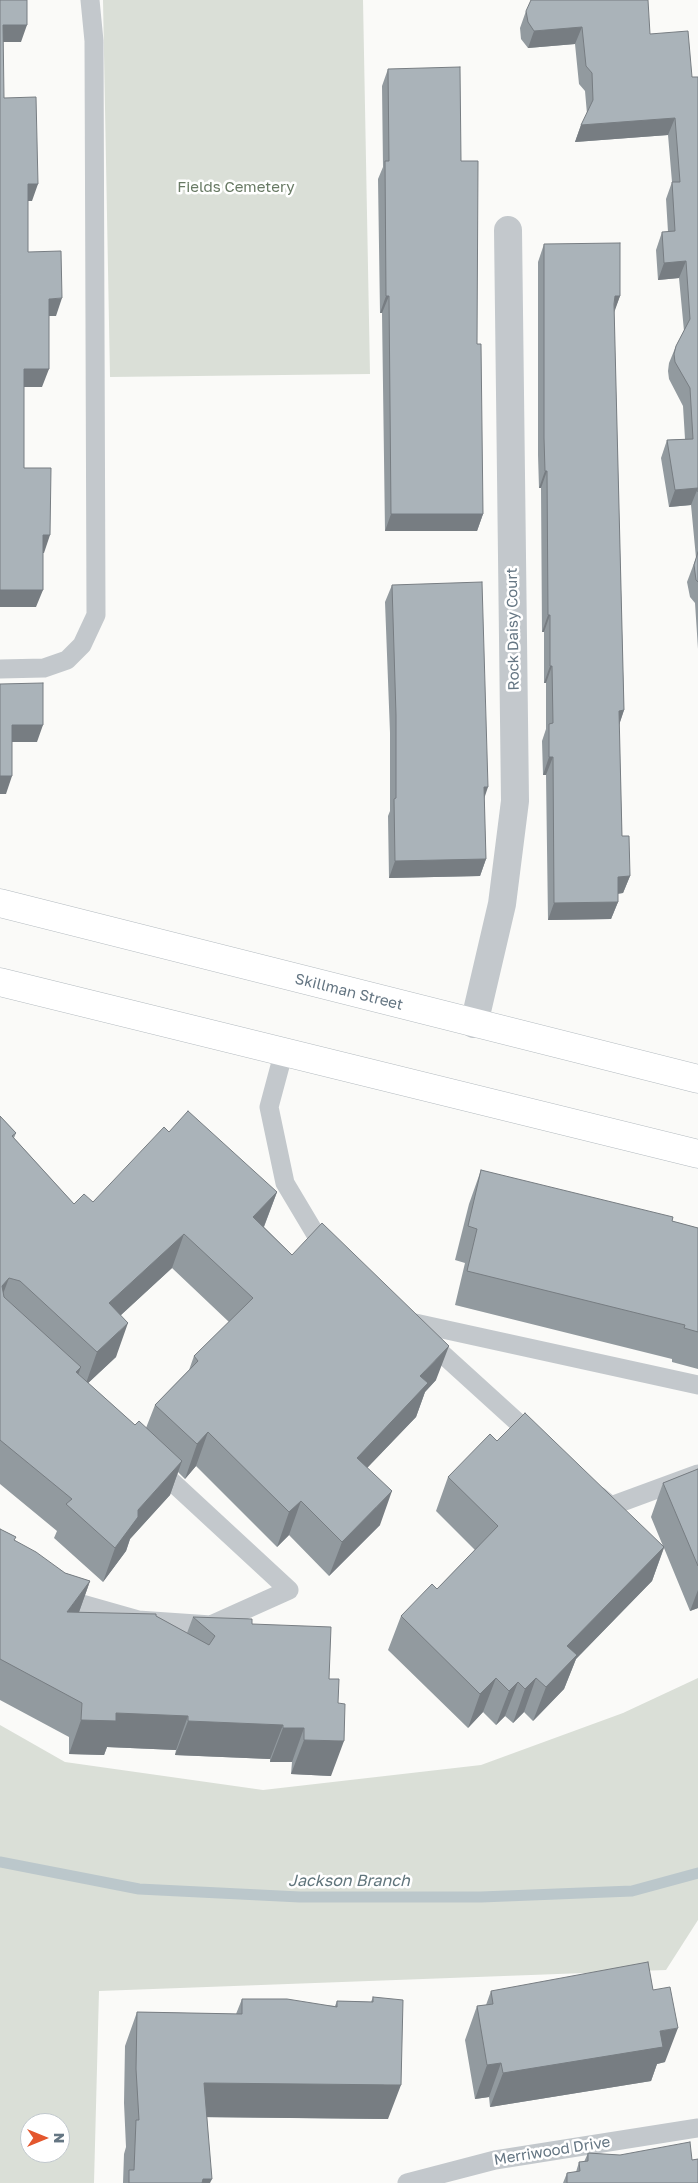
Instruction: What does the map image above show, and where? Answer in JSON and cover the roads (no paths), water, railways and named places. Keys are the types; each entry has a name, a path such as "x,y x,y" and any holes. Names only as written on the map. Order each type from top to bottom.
{"main road":[{"name":"Skillman Street","path":"0,903 698,1079"},
{"path":"0,982 698,1154"}],"street":[{"name":"Rock Daisy Court","path":"474,1024 502,904 516,801 508,230"}],"lane":[{"path":"0,669 44,668 67,660 82,645 96,615 94,41 90,0"},
{"path":"284,1051 268,1107 285,1183 322,1245 343,1264"},
{"path":"392,1308 552,1453"},
{"path":"406,1321 698,1385"},
{"path":"44,1587 59,1598 138,1620 211,1624 289,1590 145,1456"},
{"path":"589,1486 611,1506 698,1474"},
{"name":"Merriwood Drive","path":"407,2183 495,2160 698,2128"}],"waterway":[{"name":"Jackson Branch","path":"0,1862 139,1889 300,1897 481,1897 632,1891 698,1873"}],"park label":[{"name":"Fields Cemetery","path":"236,187"}]}
